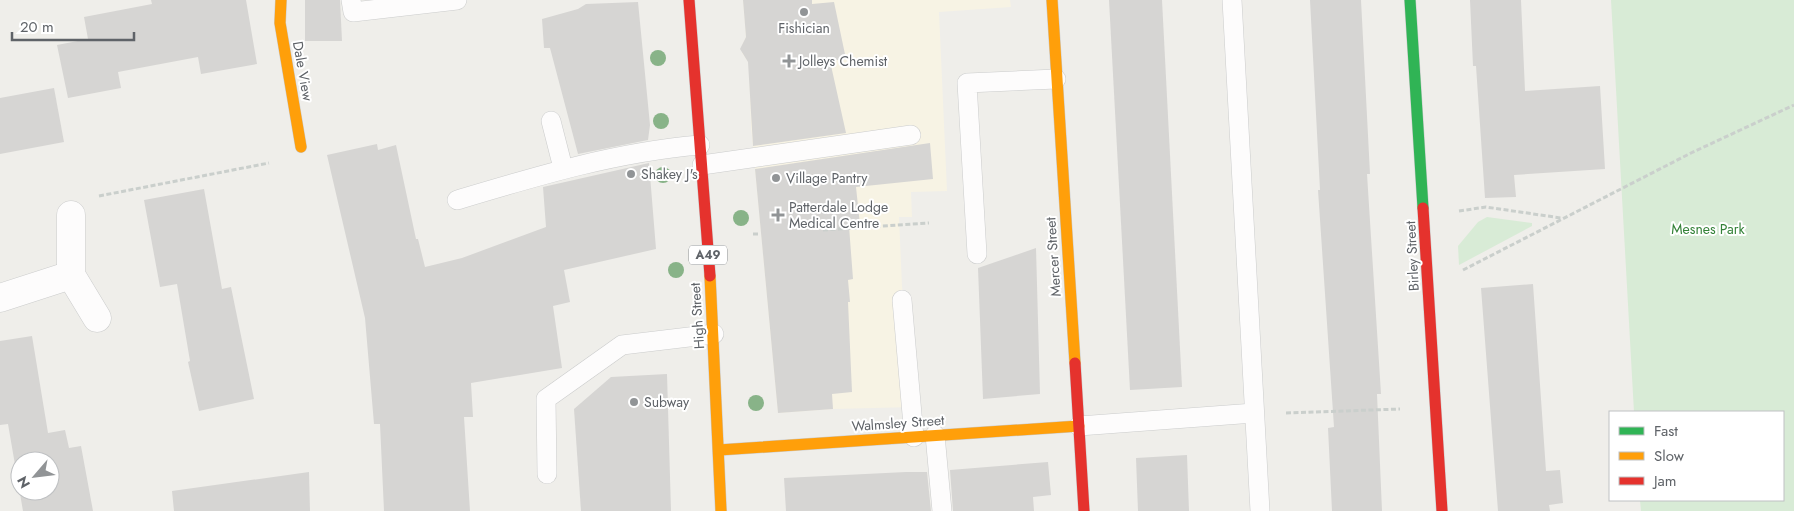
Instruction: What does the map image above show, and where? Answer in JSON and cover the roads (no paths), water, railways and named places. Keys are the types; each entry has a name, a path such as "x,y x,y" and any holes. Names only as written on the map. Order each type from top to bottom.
{"street":[{"name":"Dale View","path":"281,0 280,23 301,147"},
{"name":"High Street","path":"689,0 714,334 721,511"},
{"name":"Mercer Street","path":"1052,0 1084,511"},
{"name":"Birley Street","path":"1410,0 1442,511"},
{"path":"71,215 71,275 97,318"},
{"path":"0,298 71,275"},
{"name":"Walmsley Street","path":"719,450 1080,426"}],"lane":[{"path":"351,0 352,12 456,0"},
{"path":"1232,0 1260,511"},
{"path":"977,254 967,83 1056,79"},
{"path":"551,121 563,168"},
{"path":"702,165 839,147 911,135"},
{"path":"457,200 563,168 658,149 700,145"},
{"path":"902,300 914,437"},
{"path":"547,474 546,399 622,345 714,334"},
{"path":"1080,426 1254,414"},
{"path":"935,435 942,511"}],"place":[{"name":"Fishician","path":"804,12"},
{"name":"Jolleys Chemist","path":"789,61"},
{"name":"Shakey J's","path":"631,174"},
{"name":"Village Pantry","path":"776,178"},
{"name":"Patterdale Lodge Medical Centre","path":"778,215"},
{"name":"Subway","path":"634,402"}],"park label":[{"name":"Mesnes Park","path":"1708,229"}]}
